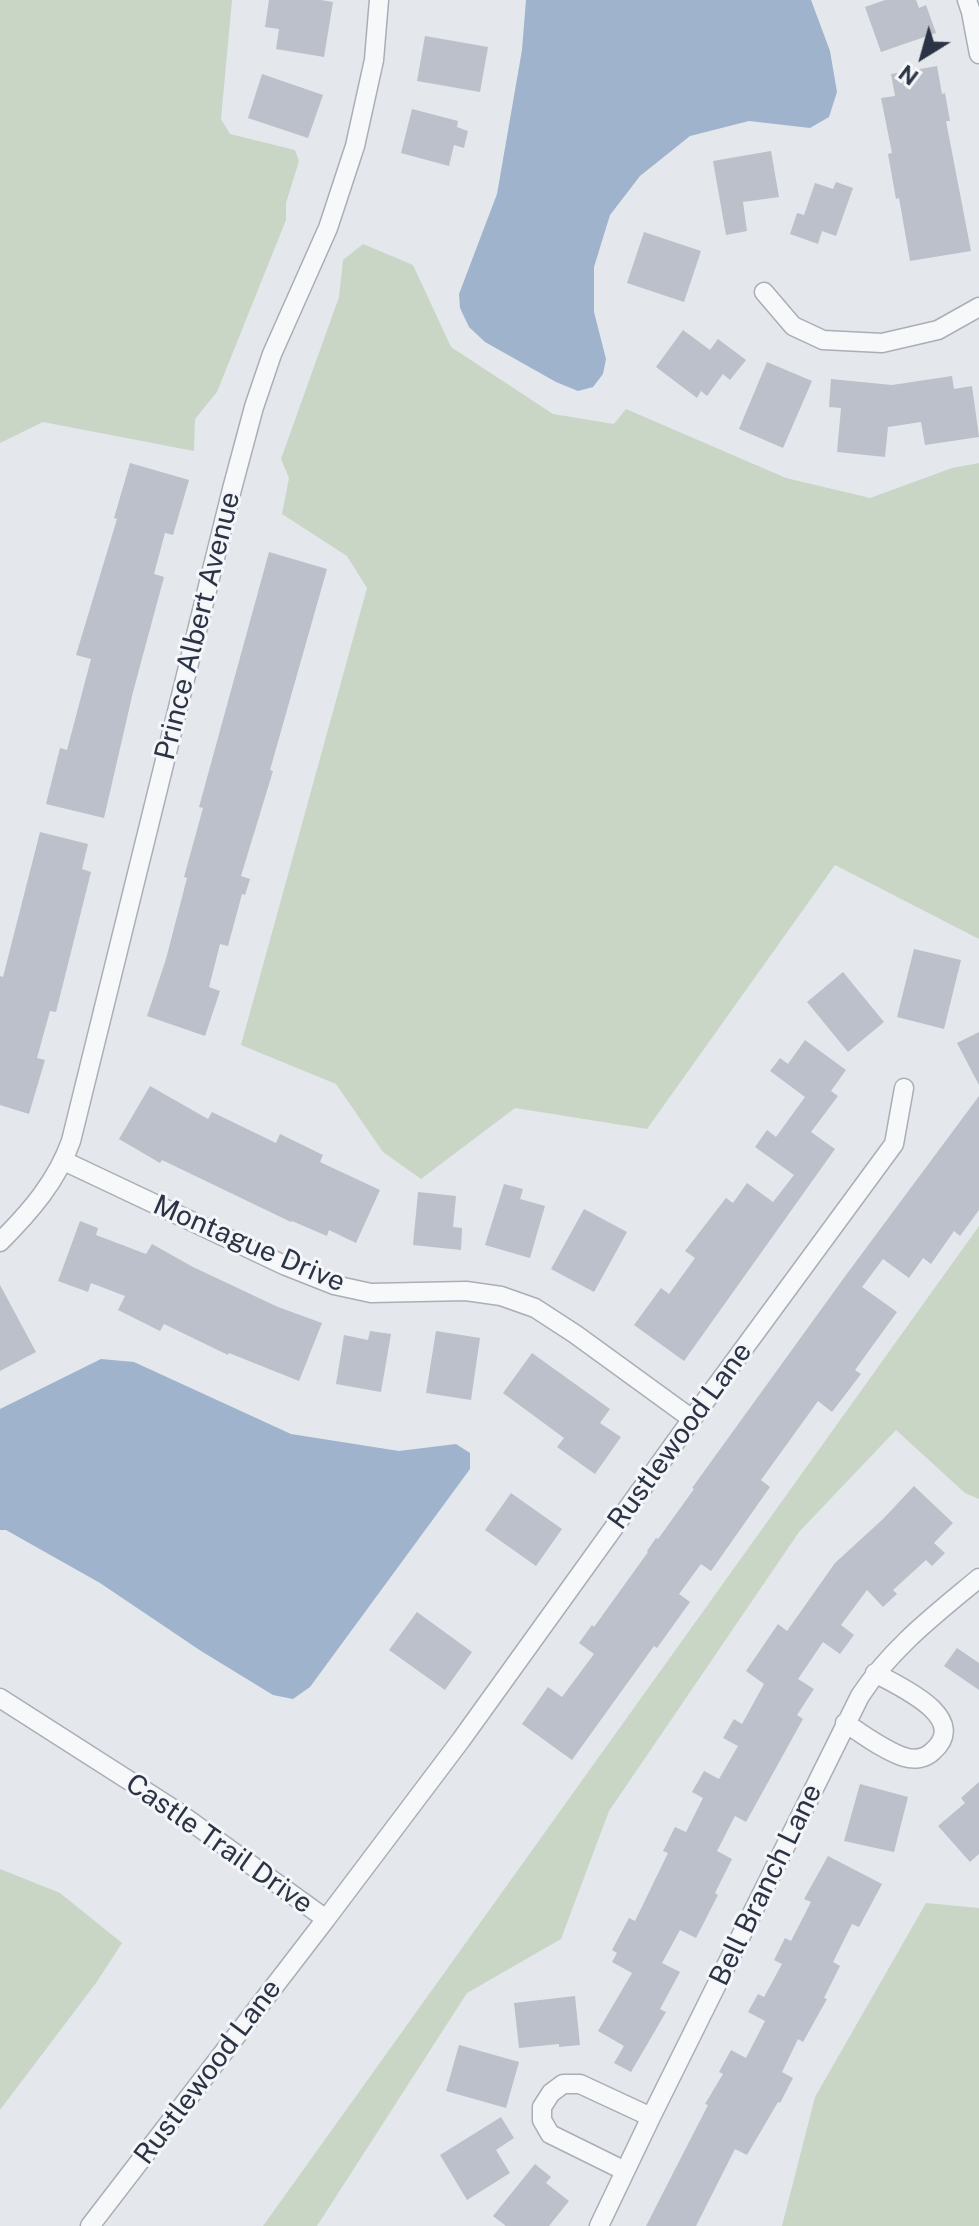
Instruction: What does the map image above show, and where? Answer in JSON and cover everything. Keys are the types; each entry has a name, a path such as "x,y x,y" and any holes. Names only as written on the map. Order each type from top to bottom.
{"street":[{"name":"Prince Albert Avenue","path":"0,1242 29,1213 64,1161 254,407 272,354 328,228 355,146 374,60 379,0"},
{"path":"967,0 979,54"},
{"path":"764,292 793,326 823,340 882,343 938,330 979,307"},
{"name":"Rustlewood Lane","path":"434,1774 894,1144 904,1088"},
{"name":"Montague Drive","path":"64,1161 286,1266 334,1285 371,1293 466,1291 501,1296 535,1308 692,1419"},
{"name":"Bell Branch Lane","path":"599,2226 845,1723 875,1673 891,1654 979,1578"},
{"path":"845,1723 905,1757 923,1758 934,1750 942,1738 943,1723 935,1710 875,1673"},
{"name":"Castle Trail Drive","path":"0,1698 175,1810 326,1919 434,1774"},
{"name":"Rustlewood Lane","path":"90,2226 326,1919"},
{"path":"625,2171 550,2134 542,2120 542,2107 551,2093 563,2084 580,2084 651,2117"}],"green space":[{"path":"0,0 232,0 221,119 230,134 295,150 299,161 286,203 286,220 217,392 195,419 194,451 43,422 0,443"},
{"path":"363,244 413,265 451,347 553,414 614,424 626,409 786,478 870,498 952,468 979,463 979,939 835,865 647,1129 515,1108 421,1179 383,1152 336,1084 241,1045 367,588 347,556 282,514 289,478 281,459 339,297 343,260"},
{"path":"979,1226 979,1499 965,1493 896,1430 799,1532 609,1811 561,1939 467,1993 317,2226 263,2226"},
{"path":"0,1869 60,1893 122,1943 96,1983 0,2110"},
{"path":"926,1903 979,1908 979,2226 782,2226 815,2097"}],"water":[{"path":"526,0 811,0 830,51 837,92 829,117 810,128 749,121 690,136 640,176 610,215 594,267 594,312 606,359 603,374 593,387 578,391 485,342 469,327 460,308 459,294 497,194 522,50"},
{"path":"101,1359 134,1362 291,1434 399,1451 456,1444 470,1453 470,1469 310,1687 293,1699 273,1695 100,1583 6,1530 0,1530 0,1409"}],"building":[{"path":"269,0 333,2 324,57 276,49 279,29 265,27"},
{"path":"885,0 916,0 919,8 926,5 936,33 881,52 865,7"},
{"path":"425,36 488,47 480,92 417,81"},
{"path":"937,66 942,94 945,93 950,121 946,121 971,251 910,261 899,198 896,199 888,154 892,153 881,98 895,96 891,74"},
{"path":"262,74 323,95 308,138 248,118"},
{"path":"412,109 458,121 457,127 468,131 464,148 454,145 449,166 401,153"},
{"path":"771,151 779,197 743,202 747,231 726,235 713,161"},
{"path":"836,182 853,188 836,236 822,231 818,244 790,234 797,213 804,215 815,183 833,189"},
{"path":"644,232 701,251 684,302 627,283"},
{"path":"683,330 710,350 718,339 746,360 730,380 723,374 707,396 701,391 697,398 656,367"},
{"path":"767,362 812,381 783,448 739,429"},
{"path":"952,376 954,389 972,386 979,437 925,445 921,422 888,427 885,457 837,452 841,408 829,407 831,379 892,385"},
{"path":"130,463 189,480 173,535 165,533 154,574 164,577 104,818 46,804 60,748 67,750 91,659 76,655 117,519 114,518"},
{"path":"269,552 327,569 270,770 273,771 241,876 250,879 245,895 242,894 228,946 220,944 209,987 220,991 205,1036 147,1016 166,959 203,808 199,807"},
{"path":"40,832 88,844 82,869 91,872 56,1012 50,1011 37,1058 45,1060 29,1114 0,1105 0,976 3,977"},
{"path":"914,949 961,960 944,1029 897,1017"},
{"path":"843,972 884,1022 848,1052 807,1002"},
{"path":"979,1032 979,1085 957,1043"},
{"path":"805,1040 846,1070 831,1091 838,1096 811,1132 835,1149 684,1361 634,1325 661,1288 669,1294 695,1258 685,1251 726,1198 733,1203 747,1183 773,1202 794,1175 755,1147 767,1130 776,1137 805,1097 770,1071 780,1058 788,1064"},
{"path":"150,1086 208,1119 212,1112 276,1143 280,1134 323,1155 320,1162 380,1190 356,1243 329,1230 327,1236 291,1222 162,1160 160,1163 119,1139"},
{"path":"979,1096 979,1210 960,1236 954,1231 931,1264 923,1258 909,1278 883,1259 862,1287 897,1312 855,1370 861,1374 832,1412 818,1401 761,1480 770,1487 711,1571 701,1564 679,1594 690,1602 657,1648 654,1646 572,1760 522,1724 548,1687 562,1697 594,1654 579,1643 592,1625 594,1627 846,1275"},
{"path":"504,1184 523,1189 520,1199 545,1206 530,1258 485,1245"},
{"path":"418,1192 456,1196 453,1227 462,1228 461,1250 413,1245"},
{"path":"584,1209 627,1232 594,1292 551,1269"},
{"path":"80,1221 98,1228 96,1235 146,1254 152,1244 278,1307 322,1323 299,1381 228,1355 164,1324 160,1331 118,1310 125,1296 91,1283 88,1292 58,1281"},
{"path":"0,1285 36,1352 0,1371"},
{"path":"370,1331 391,1334 381,1392 336,1384 344,1335 368,1340"},
{"path":"436,1331 480,1338 471,1400 426,1393"},
{"path":"532,1353 610,1409 600,1423 621,1437 595,1474 557,1447 564,1438 503,1393"},
{"path":"914,1486 953,1523 934,1543 945,1553 932,1566 926,1560 893,1590 897,1594 883,1607 867,1590 841,1625 854,1635 840,1654 823,1642 798,1679 814,1689 797,1715 803,1719 746,1822 735,1816 717,1851 732,1859 696,1938 680,1930 662,1963 680,1972 660,2009 666,2012 631,2072 614,2063 624,2046 598,2031 632,1973 612,1962 617,1953 612,1950 629,1918 635,1921 668,1853 663,1851 675,1827 686,1832 703,1798 692,1792 704,1771 719,1779 738,1746 723,1738 734,1719 742,1724 764,1684 746,1671 778,1624 787,1631 835,1563"},
{"path":"511,1493 562,1529 536,1566 485,1530"},
{"path":"417,1612 472,1652 445,1690 389,1650"},
{"path":"957,1648 979,1663 979,1690 944,1666"},
{"path":"979,1782 979,1854 970,1862 938,1826 965,1803 961,1798"},
{"path":"860,1784 908,1797 894,1852 844,1841"},
{"path":"828,1856 882,1884 859,1927 852,1924 833,1962 840,1966 824,1998 827,1999 803,2042 798,2039 782,2072 793,2078 747,2155 735,2149 696,2226 646,2226 708,2105 705,2104 723,2074 719,2072 731,2050 746,2058 765,2021 748,2012 758,1994 764,1997 782,1964 774,1960 785,1938 791,1941 811,1902 804,1899"},
{"path":"575,1996 580,2045 519,2048 514,2003"},
{"path":"459,2045 519,2062 506,2108 446,2091"},
{"path":"501,2117 514,2138 496,2150 510,2173 467,2200 440,2155"},
{"path":"535,2164 551,2177 546,2183 569,2201 549,2226 506,2226 493,2216"}]}
